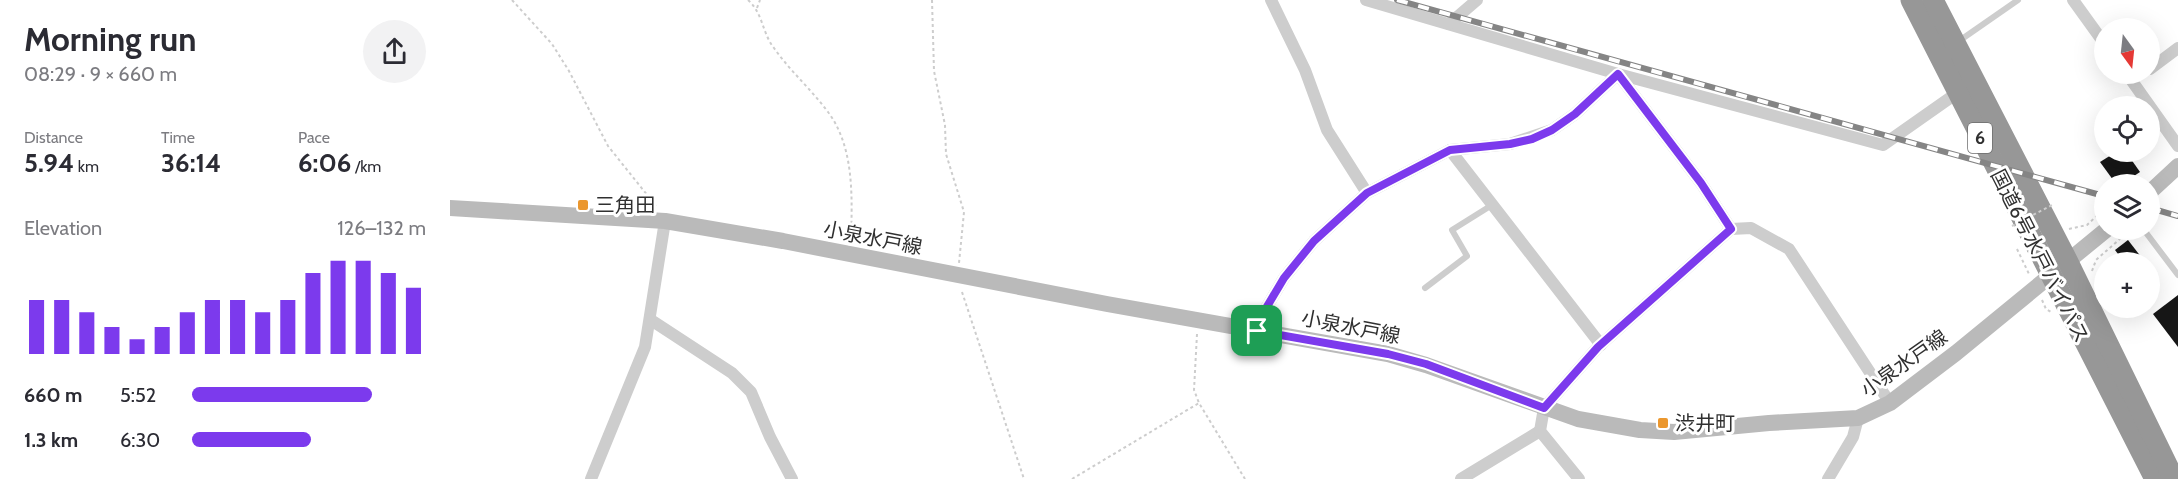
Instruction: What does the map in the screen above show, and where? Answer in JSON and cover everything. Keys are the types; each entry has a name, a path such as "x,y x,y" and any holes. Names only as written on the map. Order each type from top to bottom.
{"highway":[{"name":"国道6号水戸バイパス","path":"1911,0 2155,479"},
{"name":"国道6号水戸バイパス","path":"1933,0 2068,262 2174,479"}],"main road":[{"path":"2160,183 2178,166"},
{"name":"小泉水戸線","path":"450,208 665,221 850,254 958,276 1388,354 1426,364 1578,419 1609,426 1657,432 1858,418 1890,403 2094,240"}],"street":[{"path":"1271,0 1305,70 1327,130 1367,193"},
{"path":"1366,0 1618,74 1883,145 1957,93"},
{"path":"2073,0 2094,29"},
{"path":"1449,24 1472,1"},
{"path":"2160,62 2177,51"},
{"path":"1257,331 1262,315 1290,271 1314,241 1367,193 1450,150 1510,144 1532,139 1552,130 1575,114 1618,74"},
{"path":"1618,74 1701,183 1731,229"},
{"path":"2135,84 2178,146"},
{"path":"1450,150 1600,345"},
{"path":"591,479 645,347 665,221"},
{"path":"1461,479 1540,431 1544,408 1600,345 1731,229 1751,228 1788,249 1890,403"},
{"path":"651,320 732,374 751,392 770,437 792,479"},
{"path":"1828,479 1853,437 1858,418"},
{"path":"1540,431 1580,479"}],"lane":[{"path":"1955,44 2018,0"},
{"path":"1425,288 1467,256 1452,230 1492,205"},
{"path":"2152,240 2178,275"}],"path":[{"path":"512,0 552,44 569,71 608,146 661,212 665,221"},
{"path":"748,0 758,8 772,46 828,112 837,128 852,186 850,254"},
{"path":"758,8 760,0"},
{"path":"932,0 934,71 945,124 946,154 964,212 958,276 1024,479"},
{"path":"2012,226 2054,204"},
{"path":"2068,230 2086,225 2094,218"},
{"path":"2091,272 2096,260 2119,240"},
{"path":"1198,320 1194,390 1199,403 1245,479"},
{"path":"1072,479 1199,403"}],"building":[{"path":"2100,162 2133,162 2140,172 2137,174 2109,174"},
{"path":"2128,240 2137,252 2116,252 2115,250"},
{"path":"2178,295 2178,347 2156,318 2160,318 2160,309"}],"railway":[{"path":"1397,0 2094,193"},
{"path":"2160,211 2178,216"}],"place":[{"name":"三角田","path":"583,205"},
{"name":"渋井町","path":"1663,423"}],"route":[{"path":"1618,74 1701,183 1731,229 1598,347 1544,408 1426,364 1388,354 1257,331 1262,315 1284,278 1314,241 1367,193 1450,150 1510,144 1532,139 1552,130 1575,114 1618,74"}]}
